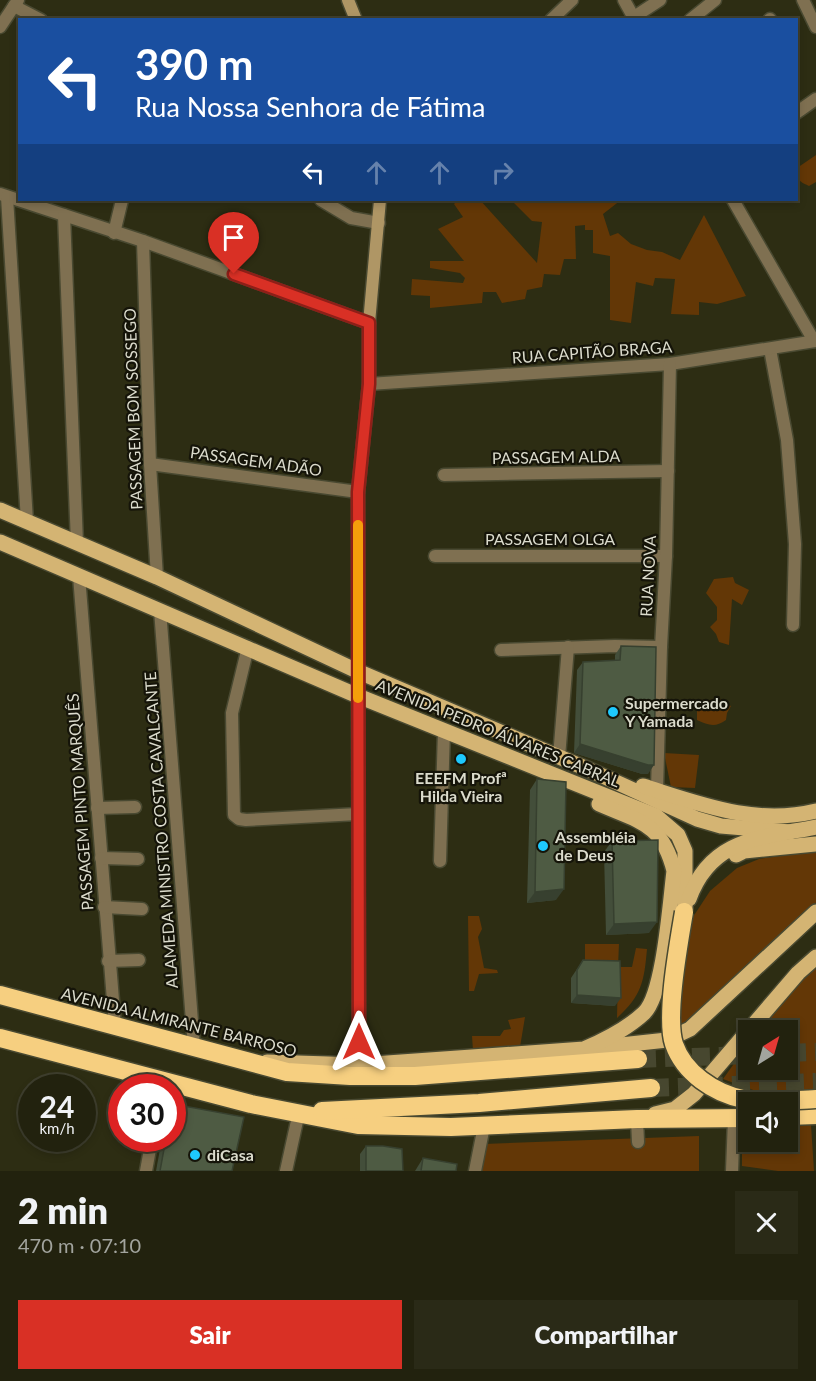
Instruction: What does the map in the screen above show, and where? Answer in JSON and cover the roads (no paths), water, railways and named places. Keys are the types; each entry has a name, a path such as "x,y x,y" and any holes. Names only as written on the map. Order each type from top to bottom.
{"highway":[{"path":"685,910 670,1017 673,1042 682,1061 696,1076 709,1085 743,1099 759,1101 816,1099"},
{"name":"AVENIDA ALMIRANTE BARROSO","path":"0,995 287,1072 350,1076 416,1076 638,1059"},
{"path":"0,1038 125,1074"},
{"path":"299,1112 478,1103 651,1088"},
{"path":"186,1090 358,1125 484,1126 637,1119 738,1118"},
{"path":"798,1116 816,1115"}],"main road":[{"name":"AVENIDA PEDRO ÁLVARES CABRAL","path":"0,510 157,577 357,671 585,768"},
{"name":"AVENIDA PEDRO ÁLVARES CABRAL","path":"0,542 358,696 648,813 678,835 685,851 685,910"},
{"path":"515,760 535,776 656,831 669,852 674,871 660,974 652,1002 645,1013 631,1023 584,1049"},
{"path":"585,768 736,814 772,817 816,811"},
{"path":"585,768 697,819 721,826 790,832"},
{"path":"685,910 696,880 718,855 754,839 816,827"},
{"path":"685,910 715,869 727,859 744,851 816,844"},
{"path":"247,1061 359,1065 584,1049 667,1040 690,1029 816,912"},
{"path":"758,1020 798,973 816,957"},
{"path":"637,1119 675,1109 694,1094 738,1044"}],"street":[{"path":"348,0 355,18"},
{"path":"553,18 572,0"},
{"path":"624,0 634,18 660,0"},
{"path":"692,18 715,0"},
{"path":"803,0 816,27"},
{"path":"0,27 16,3 38,18"},
{"path":"798,112 816,99"},
{"path":"4,195 27,521"},
{"path":"22,201 143,241 369,323"},
{"path":"114,233 122,201"},
{"path":"323,201 351,218 379,223"},
{"path":"359,1065 358,492 369,384 369,323 380,201"},
{"path":"734,201 815,341"},
{"path":"64,215 77,543"},
{"name":"PASSAGEM BOM SOSSEGO","path":"143,241 150,464 157,577"},
{"name":"RUA CAPITÃO BRAGA","path":"369,384 670,364 815,341"},
{"path":"770,349 787,440 795,544 793,625"},
{"name":"RUA NOVA","path":"657,790 666,556 670,364"},
{"name":"PASSAGEM ADÃO","path":"150,464 358,492"},
{"name":"PASSAGEM ALDA","path":"444,475 668,471"},
{"name":"PASSAGEM OLGA","path":"435,556 666,556"},
{"name":"PASSAGEM PINTO MARQUÊS","path":"79,576 108,961 115,1025"},
{"name":"ALAMEDA MINISTRO COSTA CAVALCANTE","path":"160,610 194,1047"},
{"path":"248,647 232,713 234,815 246,820 358,814"},
{"path":"501,650 661,647"},
{"path":"559,757 568,648"},
{"path":"440,861 444,731"},
{"path":"97,808 135,807"},
{"path":"100,858 138,859"},
{"path":"105,907 142,909"},
{"path":"108,961 139,960"},
{"path":"286,1171 299,1112"},
{"path":"637,1119 638,1142"},
{"path":"475,1171 484,1126"},
{"path":"732,1171 738,1136"},
{"path":"146,1171 149,1152"}],"tunnel":[{"path":"798,1053 816,1052"},
{"path":"638,1059 738,1055"},
{"path":"651,1088 816,1082"}],"place":[{"name":"Supermercado Y Yamada","path":"613,712"},
{"name":"EEEFM Profª Hilda Vieira","path":"461,759"},
{"name":"Assembléia de Deus","path":"543,846"},
{"name":"diCasa","path":"195,1155"}]}
